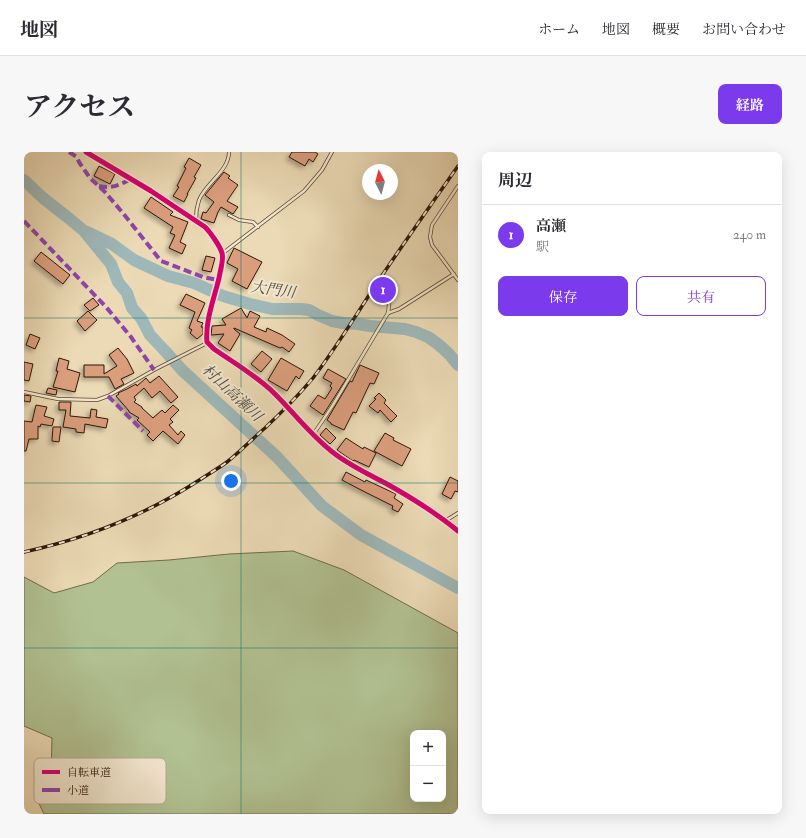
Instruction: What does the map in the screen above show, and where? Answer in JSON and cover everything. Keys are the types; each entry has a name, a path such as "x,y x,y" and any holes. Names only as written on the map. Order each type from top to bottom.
{"street":[{"path":"86,152 151,191 208,231 216,241 222,254 221,268 207,325 207,342 260,381 275,394 325,447 361,471 405,494 458,531"}],"lane":[{"path":"196,222 199,201 203,193 222,170 230,152"},
{"path":"222,254 304,191 322,170 332,152"},
{"path":"458,186 432,225 430,236 432,245 458,280"},
{"path":"228,214 239,220 253,222 258,227"},
{"path":"388,313 399,309 454,274"},
{"path":"313,435 333,405 388,313 390,298 387,296"},
{"path":"24,392 58,399 97,400 108,396 207,342"},
{"path":"445,521 458,513"}],"green space":[{"path":"293,551 344,570 458,633 458,814 44,814 39,804 166,804 166,758 52,758 52,738 24,726 24,577 54,593 93,582 117,563 229,554"}],"building":[{"path":"292,152 315,152 318,154 313,162 309,159 305,166 289,157"},
{"path":"189,158 201,165 194,177 196,178 184,202 173,196 179,187 177,186"},
{"path":"99,166 115,174 110,184 94,176"},
{"path":"224,172 230,176 228,178 238,185 227,201 238,207 233,214 221,207 214,223 201,219 203,212 206,213 214,202 205,195"},
{"path":"151,197 173,212 170,215 188,222 180,242 186,245 182,254 169,248 175,235 170,233 173,227 144,208"},
{"path":"234,248 262,262 247,289 232,281 238,269 227,263"},
{"path":"41,252 70,275 63,284 34,261"},
{"path":"206,256 215,258 211,272 202,270"},
{"path":"382,282 389,286 382,297 376,294"},
{"path":"186,294 205,303 197,321 203,323 201,327 203,327 203,334 197,339 190,333 192,330 189,328 195,312 180,305"},
{"path":"93,298 99,305 90,311 84,305"},
{"path":"241,308 247,318 250,311 260,316 254,327 266,332 267,328 282,335 295,344 289,352 282,347 280,348 234,328 240,334 230,351 218,343 224,334 211,335 212,326 226,325 222,319"},
{"path":"88,311 97,320 85,331 77,321"},
{"path":"30,334 40,338 35,349 26,345"},
{"path":"118,348 127,359 134,373 121,379 124,384 115,389 109,377 84,377 84,365 104,365 104,374 117,366 109,355"},
{"path":"262,351 272,359 261,372 251,364"},
{"path":"59,358 69,361 67,369 80,373 75,392 53,387 58,371 56,371"},
{"path":"281,358 304,371 299,379 296,376 287,391 268,380"},
{"path":"24,362 33,364 29,381 24,380"},
{"path":"360,365 379,373 374,384 370,383 356,413 353,412 344,430 331,424 327,420 350,381 352,382"},
{"path":"328,369 346,379 323,415 310,406 318,395 325,399 332,388 330,386 332,383 323,378"},
{"path":"159,376 178,397 171,403 160,391 152,398 144,388 134,397 136,400 134,402 142,407 153,418 162,410 165,413 173,405 179,410 170,419 173,422 169,425 178,435 181,431 185,435 178,444 163,431 153,441 147,435 150,432 137,420 139,418 129,412 116,396 119,394 118,393 136,384 137,386 146,378 150,383"},
{"path":"48,388 57,390 56,395 46,393"},
{"path":"379,393 386,400 384,403 397,416 391,422 380,410 378,413 369,406 376,399 374,398"},
{"path":"24,395 31,396 30,402 24,401"},
{"path":"59,402 71,402 70,416 90,418 91,409 97,410 96,417 108,419 106,428 85,424 84,433 76,432 76,429 63,427 66,410 59,410"},
{"path":"36,405 47,407 44,416 54,419 52,426 41,424 40,427 38,426 38,439 29,439 26,451 24,451 24,421 32,422"},
{"path":"53,427 61,427 59,442 52,441"},
{"path":"326,428 336,438 330,444 320,435"},
{"path":"385,433 394,438 393,440 411,449 402,466 374,451"},
{"path":"346,438 363,449 364,447 376,453 369,467 354,460 353,461 337,450"},
{"path":"346,472 365,482 366,480 396,494 394,498 403,504 398,512 392,509 393,506 342,480"},
{"path":"450,477 458,481 458,492 455,491 451,499 442,494"}],"waterway":[{"name":"村山高瀬川","path":"24,180 43,198 84,231 111,264 118,282 127,293 132,308 141,318 150,335 182,370 277,457 322,506 361,535 458,588"},
{"name":"大門川","path":"87,232 112,244 134,260 168,276 194,283 223,296 272,309 309,310 332,321 405,329 416,332 428,337 438,344 458,365"}],"railway":[{"path":"24,552 71,540 116,524 138,514 180,492 237,454 284,410 313,378 458,166"}],"marked path":[{"path":"69,152 77,157 90,178 104,191 122,212 161,261 203,277 218,280"},
{"path":"99,186 112,187 131,179"},
{"path":"24,221 106,307 131,337 154,370"},
{"path":"108,396 143,431"}],"cycle path":[{"path":"86,152 151,191 205,227 217,243 222,253 222,262 210,310 207,326 207,342 214,349 268,387 311,433 335,454 415,500 458,531"}],"place":[{"name":"高瀬","path":"383,290"}]}
